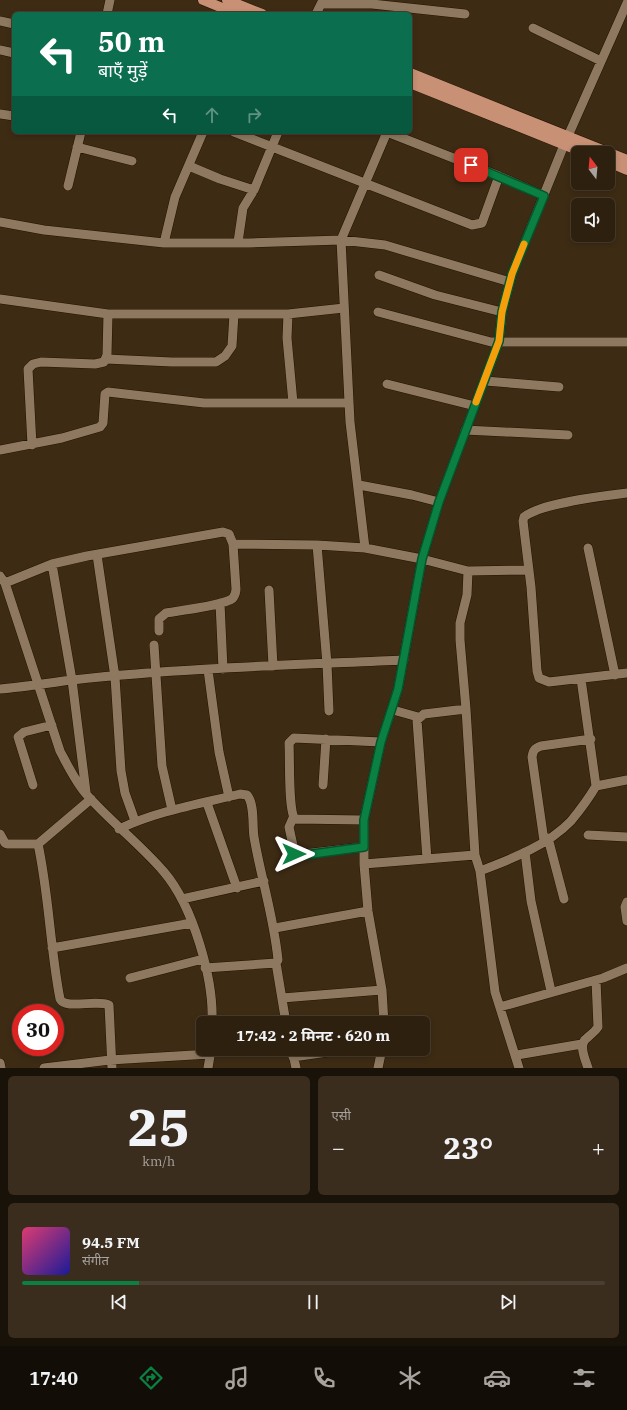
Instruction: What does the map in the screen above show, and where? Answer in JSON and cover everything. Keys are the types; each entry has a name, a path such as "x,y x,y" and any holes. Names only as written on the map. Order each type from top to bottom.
{"main road":[{"path":"203,0 232,12"},
{"path":"227,0 257,12"},
{"path":"412,74 566,140 575,146"},
{"path":"412,84 566,140 627,160"},
{"path":"615,165 627,170"}],"street":[{"path":"107,12 110,0"},
{"path":"317,12 322,2 372,4 465,14"},
{"path":"384,1016 382,990 368,912 364,864 364,820 381,742 393,710 404,660 422,559 439,502 499,341 502,312 510,282 566,140 627,3"},
{"path":"0,21 12,24"},
{"path":"533,28 601,61"},
{"path":"0,50 12,53"},
{"path":"0,114 12,116"},
{"path":"68,186 80,134"},
{"path":"164,243 172,205 202,134"},
{"path":"239,134 365,184 476,225 482,222 499,176"},
{"path":"238,242 243,208 254,190 277,134"},
{"path":"365,548 349,403 341,240 386,134"},
{"path":"392,134 499,176 544,196"},
{"path":"77,147 132,161"},
{"path":"189,166 220,179 254,190"},
{"path":"0,222 44,230 164,243 341,240 385,245 510,282"},
{"path":"379,275 435,294 502,312"},
{"path":"0,299 108,314 288,314 344,308"},
{"path":"378,312 491,342 627,342"},
{"path":"106,359 108,314"},
{"path":"32,445 27,375 30,365 41,362 94,364 100,363 106,359 216,362 225,356 232,346 234,314"},
{"path":"288,314 287,338 293,404"},
{"path":"485,380 559,387"},
{"path":"387,384 475,406"},
{"path":"0,450 32,445 100,427 103,423 105,394 108,392 204,403 349,403"},
{"path":"465,430 568,436"},
{"path":"359,485 412,495 439,502"},
{"path":"627,493 592,498 534,511 524,517 537,671 539,678 550,682 627,673"},
{"path":"159,631 159,619 166,613 220,603 232,598 236,593 233,544 229,534 223,532 52,564 2,580 52,726 67,765 88,797 119,829 158,865 182,899 192,923 204,964 212,1007 212,1016"},
{"path":"233,544 317,544 365,548 422,559 468,571 529,570"},
{"path":"317,544 327,664 329,711"},
{"path":"588,548 615,675"},
{"path":"97,555 115,677 121,771 125,793 135,821"},
{"path":"52,564 72,680 88,797"},
{"path":"468,571 467,595 461,617 460,629 475,855 480,871 495,992 517,1055 519,1068"},
{"path":"269,590 273,666"},
{"path":"220,603 223,668"},
{"path":"154,645 162,766 172,810"},
{"path":"0,689 38,686 72,680 223,668 404,660"},
{"path":"208,670 219,752 229,797"},
{"path":"581,679 591,739 596,786"},
{"path":"393,710 418,717 424,714 466,709"},
{"path":"418,717 427,859"},
{"path":"33,785 18,736 24,732 52,726"},
{"path":"364,847 295,855 289,827 293,818 290,741 294,738 381,742"},
{"path":"323,785 326,739"},
{"path":"564,899 546,840 532,757 533,751 536,747 591,739"},
{"path":"480,871 525,852 546,840 570,821 596,786 627,780"},
{"path":"119,829 135,821 172,810 244,794 249,797 254,836 275,928 278,960 276,963 285,1016"},
{"path":"0,834 7,844 38,844 88,797"},
{"path":"207,803 237,888"},
{"path":"293,818 299,821 364,820"},
{"path":"588,835 627,837"},
{"path":"38,844 47,895 52,948 61,1001 66,1004 102,1003 109,1005 111,1064"},
{"path":"525,852 531,901 551,991"},
{"path":"364,864 475,855"},
{"path":"182,899 264,881"},
{"path":"627,902 625,907 627,921"},
{"path":"275,928 368,912"},
{"path":"52,948 192,923"},
{"path":"130,978 204,964 276,963"},
{"path":"500,1007 551,991 596,980 627,968"},
{"path":"588,1068 582,1044 584,1039 596,1031 598,1027 596,980"},
{"path":"282,998 382,990"},
{"path":"517,1055 582,1044"},
{"path":"44,1068 111,1064 196,1054"},
{"path":"208,1068 210,1056"},
{"path":"293,1056 296,1068"},
{"path":"378,1068 381,1056"},
{"path":"0,1063 1,1068"}],"slow traffic":[{"path":"476,402 499,341 502,312 512,274 524,244"}],"route":[{"path":"294,854 298,856 364,847 364,820 381,742 393,710 398,689 422,559 439,502 499,341 502,312 512,274 544,196 471,165"}]}
